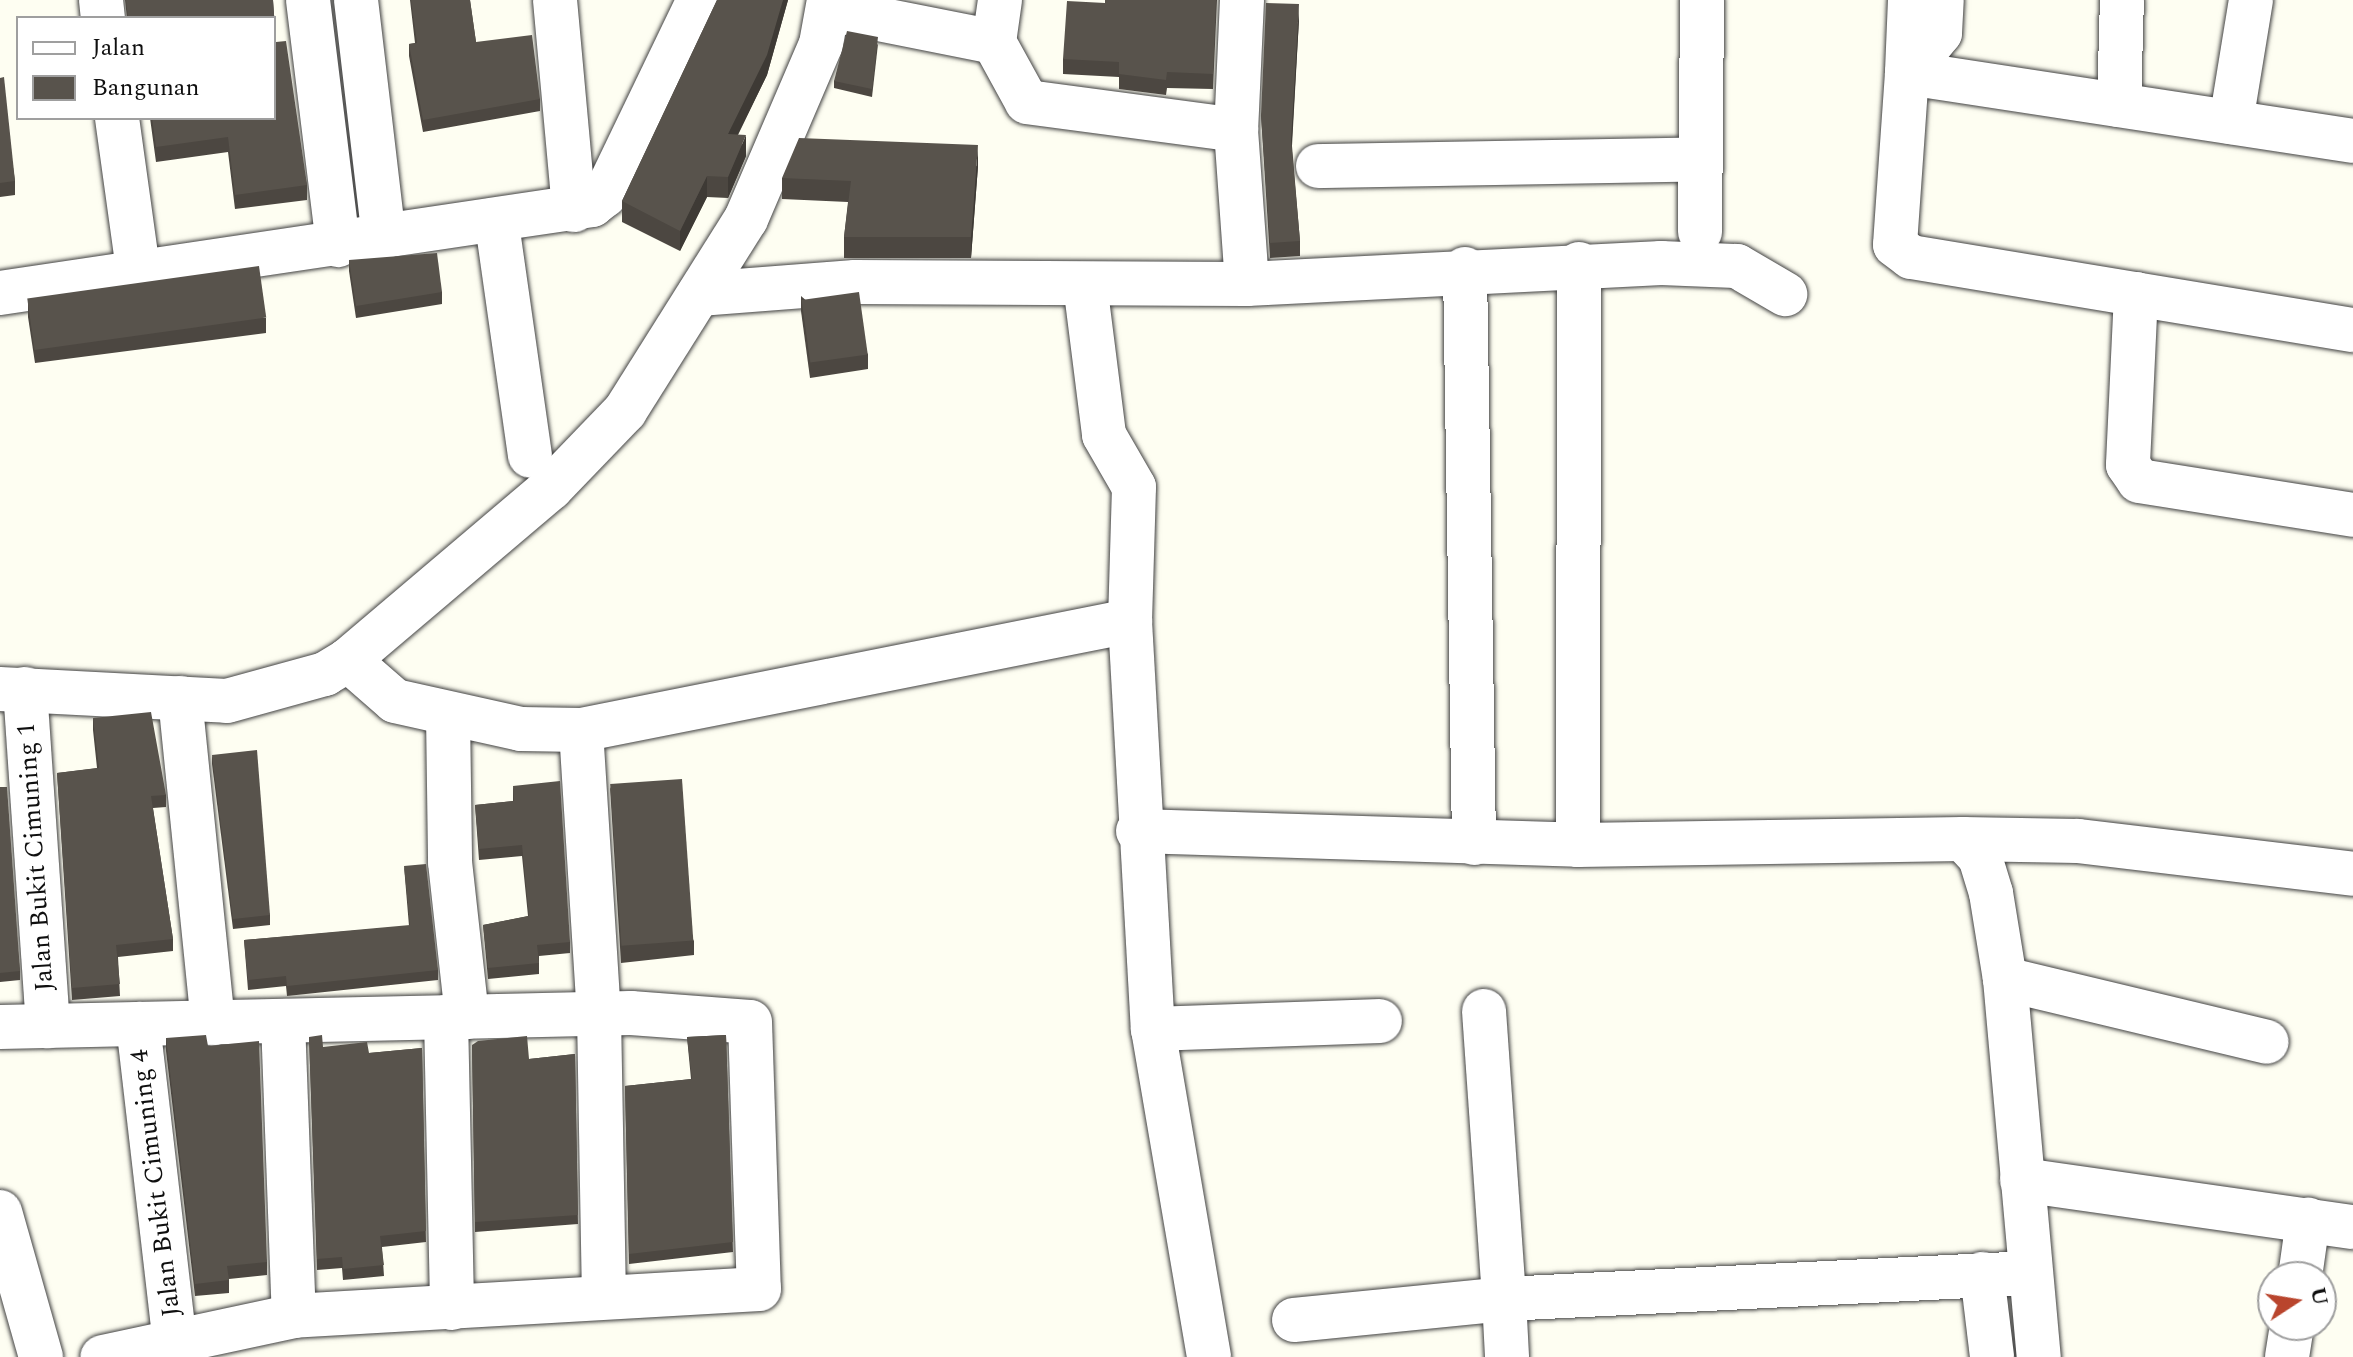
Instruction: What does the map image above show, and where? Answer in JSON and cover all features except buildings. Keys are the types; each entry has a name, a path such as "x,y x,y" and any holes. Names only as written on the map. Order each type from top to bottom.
{"street":[{"path":"308,0 338,245"},
{"path":"356,0 384,237"},
{"path":"555,0 574,210"},
{"path":"0,293 138,269 497,224 574,210 605,195 699,0"},
{"path":"1242,0 1236,130 1247,284"},
{"path":"1700,232 1702,0"},
{"path":"1910,0 1895,245 1911,257 2353,330"},
{"path":"1907,73 1940,33 1942,0"},
{"path":"2119,105 2122,0"},
{"path":"2231,122 2251,0"},
{"path":"13,689 227,701 325,674 348,660 582,455 625,411 746,219 821,44 829,4 997,21 1033,105 1236,130"},
{"path":"1907,73 2353,141"},
{"path":"117,120 138,269"},
{"path":"1318,166 1701,159"},
{"path":"497,224 530,456"},
{"path":"699,294 855,282 1247,284 1579,264 1737,266 1785,294"},
{"path":"1578,845 1579,264"},
{"path":"1465,269 1474,843"},
{"path":"1085,284 1104,435 1134,487 1130,621 1138,831 1153,1029 1209,1357"},
{"path":"2136,294 2128,465 2139,481 2353,515"},
{"path":"348,660 395,701 521,729 581,730 1130,621"},
{"name":"Jalan Bukit Cimuning 1","path":"13,689 48,1026"},
{"path":"180,698 213,1023"},
{"path":"448,714 456,1017 452,1308"},
{"path":"581,730 599,1014 604,1297"},
{"path":"1138,831 1578,845 1963,839 2078,841 2353,874"},
{"path":"1963,839 1980,857 1991,893 2005,979 2039,1357"},
{"path":"2005,979 2267,1042"},
{"path":"1484,1011 1507,1357"},
{"path":"0,1027 599,1014 750,1022 759,1289 294,1316 102,1357"},
{"path":"283,1021 294,1316"},
{"path":"1153,1029 1380,1021"},
{"name":"Jalan Bukit Cimuning 4","path":"138,1024 175,1342"},
{"path":"2022,1180 2353,1227"},
{"path":"0,1212 41,1357"},
{"path":"2302,1261 2308,1220"},
{"path":"1294,1320 1504,1299 2030,1273"},
{"path":"1982,1274 1992,1357"}]}
